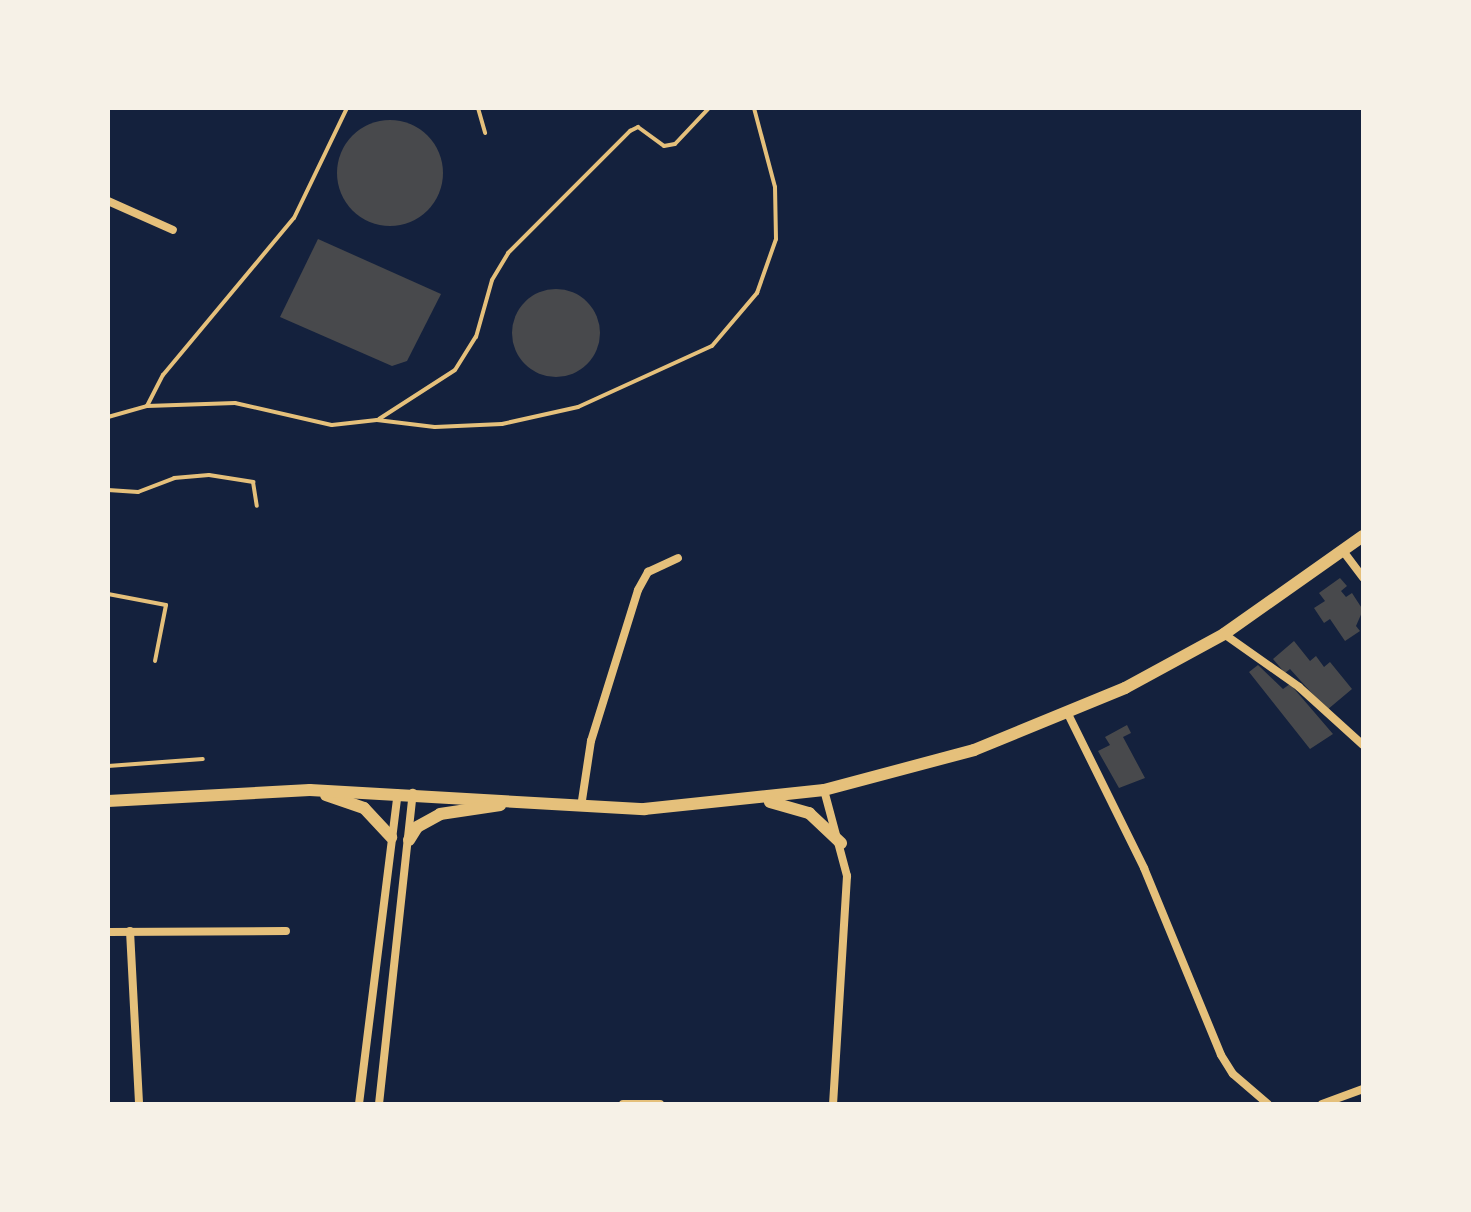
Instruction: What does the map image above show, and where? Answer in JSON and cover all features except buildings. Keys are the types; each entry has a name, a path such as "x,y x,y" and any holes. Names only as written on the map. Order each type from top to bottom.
{"main road":[{"path":"108,801 310,790 398,792 581,807 684,808 824,790 974,750 1068,714 1224,634 1363,536"},
{"path":"310,790 364,808 391,837"},
{"path":"752,801 809,813 841,843"},
{"path":"409,840 417,827 440,814 522,802"}],"street":[{"path":"108,201 173,230"},
{"path":"1343,551 1363,578"},
{"path":"581,807 594,730 638,590 648,572 678,558"},
{"path":"1224,634 1299,687 1363,745"},
{"path":"1068,714 1132,840 1221,1055 1233,1074 1268,1104"},
{"path":"824,790 841,843 847,876 833,1104"},
{"path":"359,1104 398,792"},
{"path":"379,1104 413,793"},
{"path":"386,876 405,878"},
{"path":"381,923 399,925"},
{"path":"130,931 139,1104"},
{"path":"108,932 286,931"},
{"path":"1322,1104 1363,1089"},
{"path":"623,1104 660,1104"}],"lane":[{"path":"147,406 163,375 294,218 347,108"},
{"path":"478,108 485,133"},
{"path":"377,420 455,370 476,337 492,280 508,253 630,131 638,127 664,146 675,144 709,108"},
{"path":"108,417 147,406 235,403 332,425 377,420 465,427 544,417 712,346 757,293 776,239 775,187 754,108"},
{"path":"108,490 138,492 174,478 209,475 253,482 257,506"},
{"path":"108,594 166,605 155,661"},
{"path":"108,766 203,759"}]}
